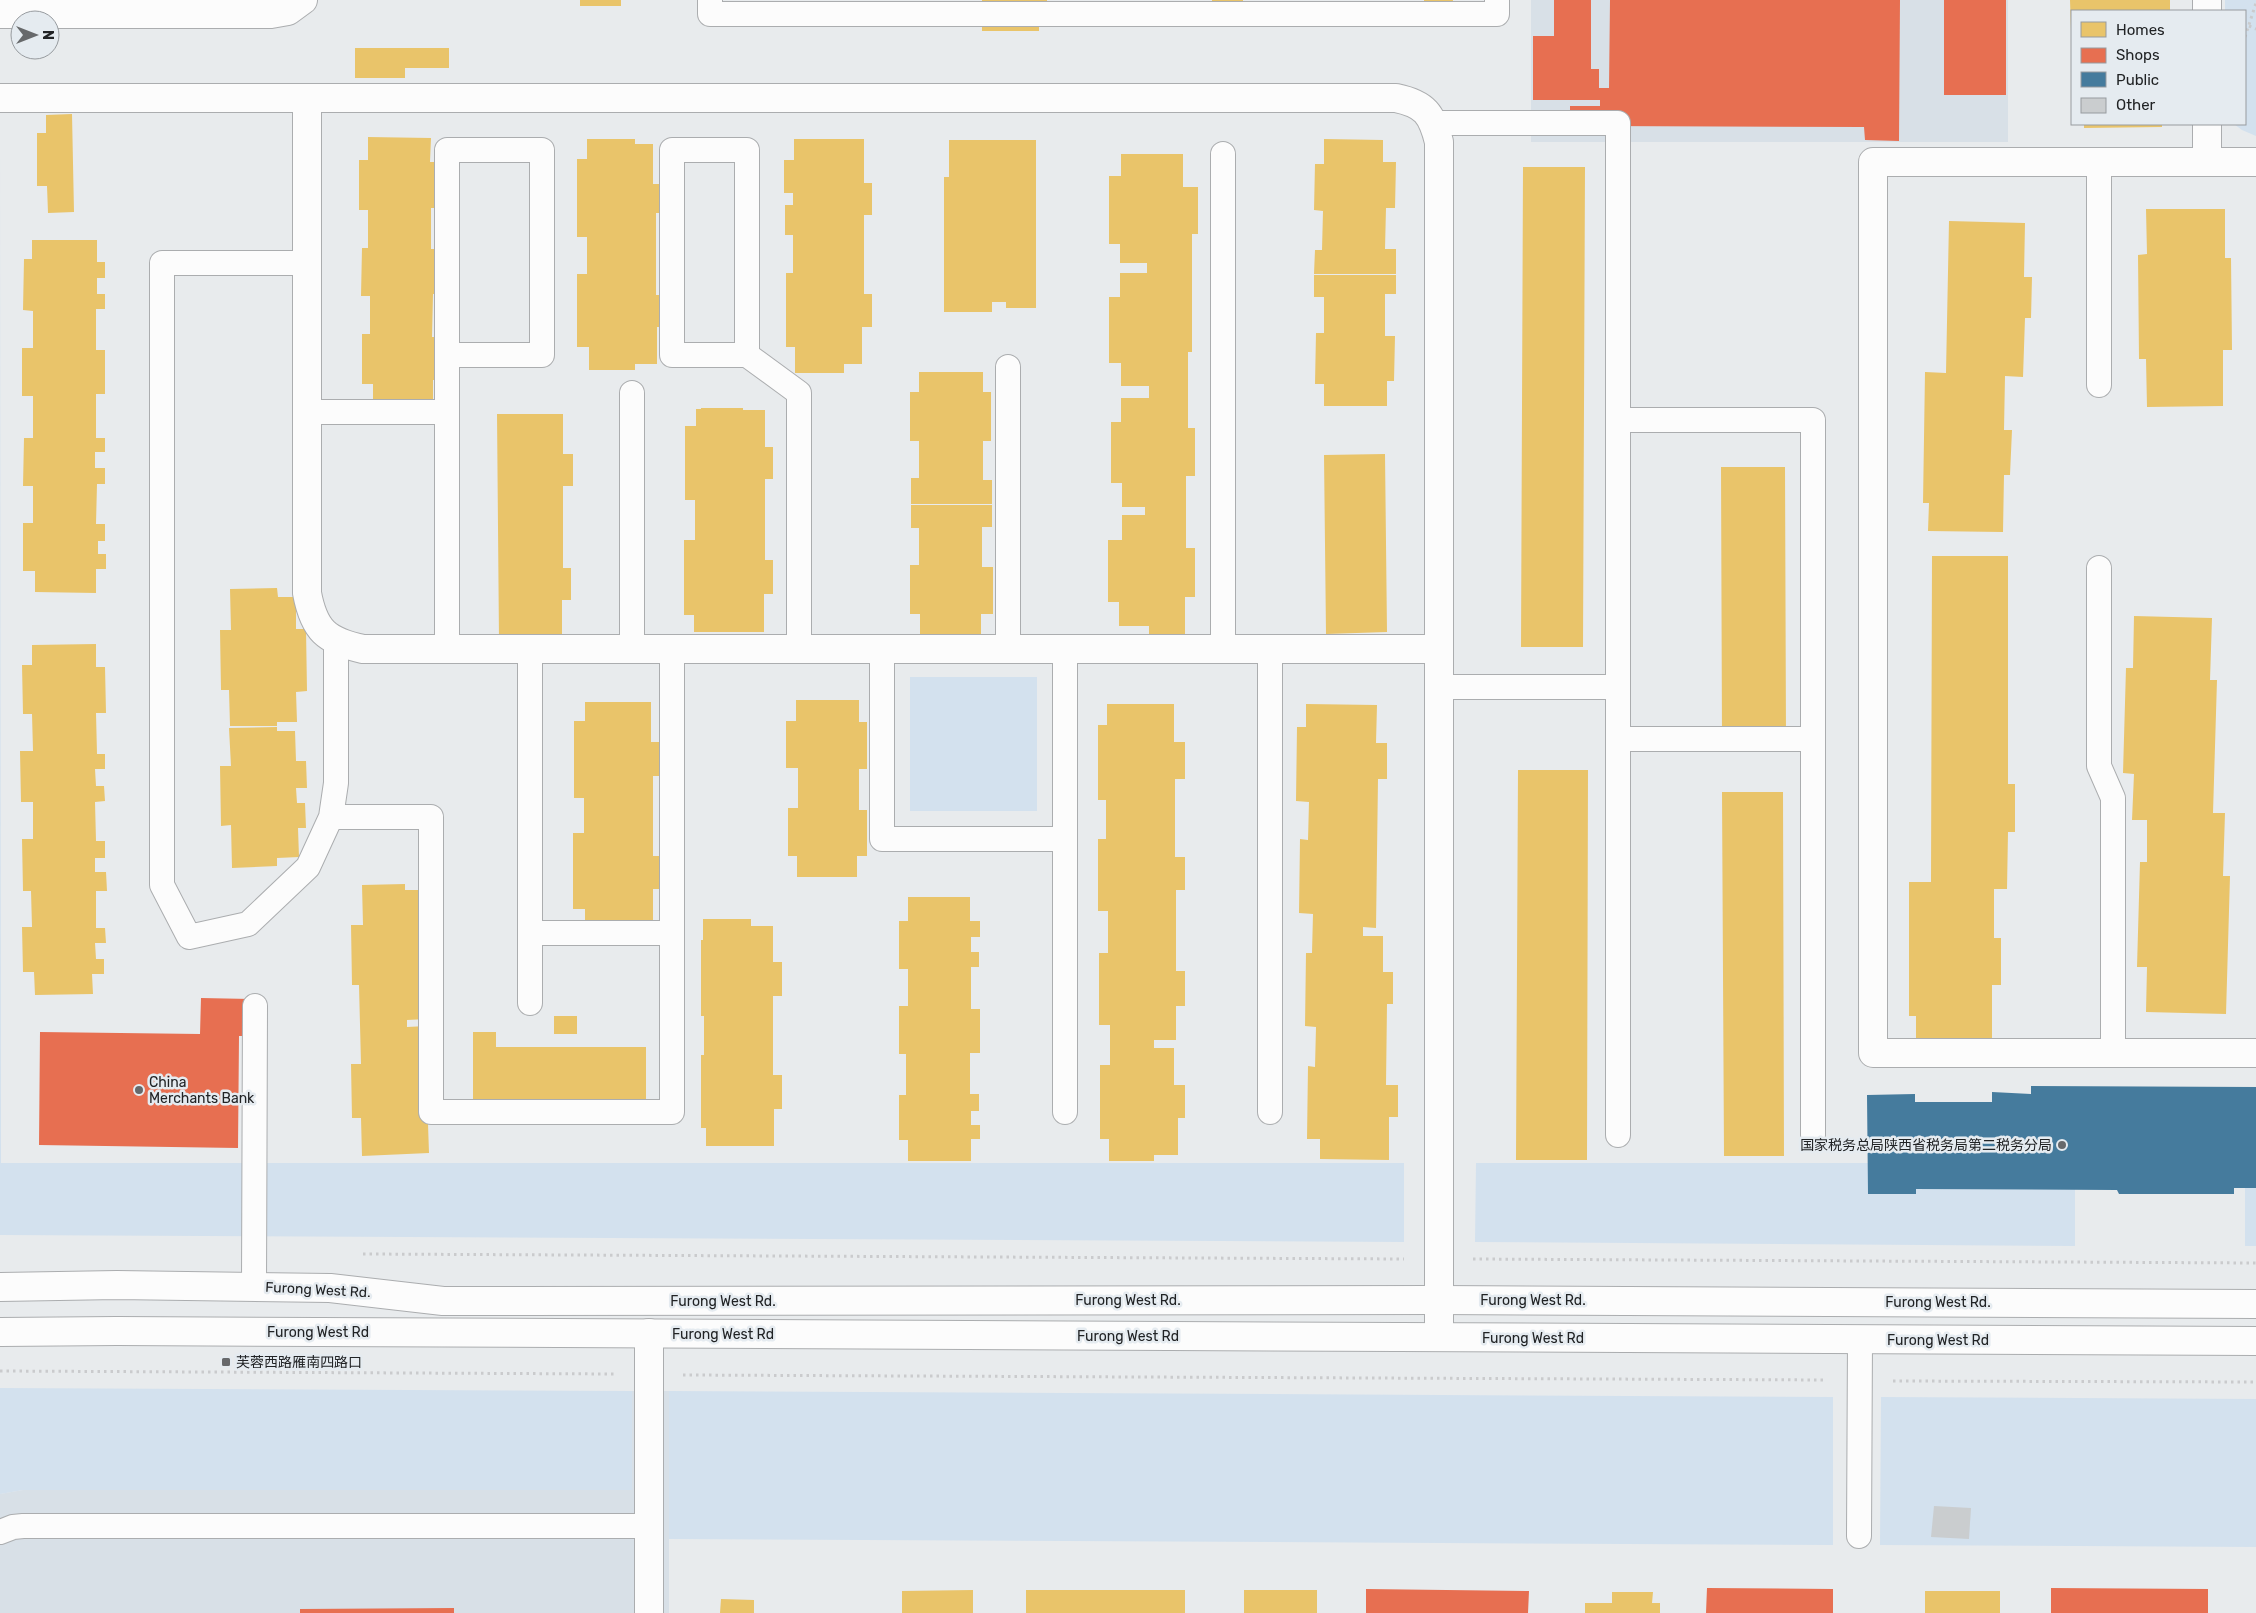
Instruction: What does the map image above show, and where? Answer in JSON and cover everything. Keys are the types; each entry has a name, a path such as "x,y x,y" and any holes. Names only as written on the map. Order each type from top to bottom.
{"street":[{"path":"0,14 271,14 288,11 303,0"},
{"path":"0,98 1396,98 1412,102 1426,111 1434,123 1439,142 1439,1337"},
{"path":"307,98 307,592 312,615 324,632 336,642 363,649 1439,649"},
{"path":"2207,125 2207,162"},
{"path":"2256,162 1872,162 1872,1053 2256,1053"},
{"name":"Furong West Rd.","path":"0,1287 330,1288 443,1301 1439,1300 2256,1304"},
{"name":"Furong West Rd","path":"0,1332 649,1333 2256,1341"},
{"path":"649,1333 649,1613"}],"lane":[{"path":"710,0 710,14 912,7 1279,7 1497,14 1497,0"},
{"path":"1434,123 1618,123 1618,1135"},
{"path":"446,355 542,355 542,150 446,150 446,355 446,649"},
{"path":"747,355 747,150 672,150 672,355 747,355 799,393 799,649"},
{"path":"1223,154 1223,649"},
{"path":"2099,162 2099,385"},
{"path":"307,263 162,263 162,885 189,937 248,924 308,867 331,817 336,783 336,642"},
{"path":"1008,366 1008,649"},
{"path":"632,393 632,649"},
{"path":"307,412 446,412"},
{"path":"1618,420 1813,420 1813,1135"},
{"path":"2099,568 2099,766 2113,798 2113,1053"},
{"path":"530,649 530,1002"},
{"path":"331,817 432,817 432,1112 672,1112 672,649"},
{"path":"882,649 882,839 1065,839"},
{"path":"1065,649 1065,1112"},
{"path":"1270,649 1270,1112"},
{"path":"1439,686 1618,686"},
{"path":"1618,739 1813,739"},
{"path":"530,933 672,933"},
{"path":"254,1287 255,1006"},
{"path":"1859,1536 1860,1340"},
{"path":"0,1532 13,1527 23,1526 649,1526"}],"path":[{"path":"2246,34 2256,3"},
{"path":"2249,26 2256,30"},
{"path":"354,1254 2256,1263"},
{"path":"0,1371 2256,1382"}],"shaded area":[{"path":"1531,0 2008,0 2008,142 1531,142"},
{"path":"2225,0 2256,0 2256,136 2235,125 2246,125 2246,10 2225,10"},
{"path":"0,138 1,1163 1404,1163 1404,1242 0,1235"},
{"path":"910,677 1037,677 1037,811 910,811"},
{"path":"1476,1163 2256,1163 2256,1246 2245,1246 2245,1188 2075,1188 2075,1246 1475,1242"},
{"path":"0,1388 632,1391 632,1490 23,1490 0,1494"},
{"path":"632,1391 669,1391 669,1613 0,1613 0,1494 23,1490 632,1490"},
{"path":"669,1391 1833,1397 1833,1545 669,1539"},
{"path":"1881,1397 2256,1399 2256,1547 1880,1545"}],"building: Homes":[{"path":"580,0 621,0 621,6 580,6"},
{"path":"982,0 1047,0 1047,19 1039,19 1039,31 982,31"},
{"path":"1212,0 1243,0 1243,2 1212,3"},
{"path":"1424,0 1453,0 1452,7 1424,7"},
{"path":"2070,0 2170,0 2170,10 2071,10 2071,31"},
{"path":"355,48 449,48 449,68 405,68 405,78 355,78"},
{"path":"72,114 74,212 48,213 47,186 37,186 37,133 46,133 46,115"},
{"path":"2084,125 2162,125 2162,127 2084,128"},
{"path":"368,137 431,138 430,162 440,162 439,208 431,208 431,249 441,249 440,270 435,270 435,279 441,280 441,294 433,294 432,337 441,337 440,380 433,380 433,402 373,401 373,384 362,384 362,334 370,334 370,296 361,296 362,248 368,248 368,210 359,210 359,160 368,160"},
{"path":"587,139 635,139 635,144 653,144 653,184 664,184 664,213 656,213 656,295 666,295 666,327 657,327 657,364 635,364 635,370 589,370 589,347 577,347 577,274 587,274 587,237 577,237 577,159 587,159"},
{"path":"794,139 864,139 864,183 872,183 872,215 864,215 864,294 872,294 872,327 862,327 862,364 844,364 844,373 795,373 795,347 786,347 786,273 793,273 793,235 785,235 785,205 793,205 793,193 784,193 784,160 794,160"},
{"path":"1324,139 1383,140 1383,162 1396,162 1395,208 1386,208 1385,249 1396,249 1396,274 1314,274 1315,250 1322,250 1323,211 1314,210 1315,164 1324,164"},
{"path":"949,140 1036,140 1036,308 1006,308 1006,302 992,302 992,312 944,312 944,177 949,177"},
{"path":"1121,154 1183,154 1183,187 1198,187 1198,234 1192,234 1192,352 1188,352 1188,428 1195,428 1195,476 1186,476 1186,548 1195,548 1195,597 1185,597 1185,634 1149,634 1149,626 1119,626 1119,602 1108,602 1108,540 1122,540 1122,515 1145,515 1145,507 1122,507 1122,483 1111,483 1111,422 1121,422 1121,398 1149,398 1149,386 1121,386 1121,363 1109,363 1109,297 1120,297 1120,273 1147,273 1147,263 1120,263 1120,244 1109,244 1109,176 1121,176"},
{"path":"1523,167 1585,167 1583,647 1521,647"},
{"path":"2146,209 2225,209 2225,258 2231,258 2232,350 2223,350 2223,406 2147,407 2146,359 2139,359 2138,255 2147,254"},
{"path":"1949,221 2025,223 2024,277 2032,277 2031,318 2025,318 2023,377 2005,376 2004,430 2012,430 2010,475 2004,475 2003,532 1928,531 1929,503 1923,503 1925,372 1946,373"},
{"path":"32,240 97,240 97,262 105,262 105,278 97,278 97,294 105,294 105,309 96,309 96,350 105,350 105,394 96,394 96,438 105,438 105,452 95,452 95,468 105,468 105,484 97,484 96,524 105,524 105,541 98,541 98,554 106,554 106,569 96,569 96,593 35,592 35,571 23,571 23,523 33,523 33,486 23,486 24,438 33,438 33,396 22,396 22,348 33,348 33,311 23,310 24,259 32,259"},
{"path":"1314,275 1396,275 1396,294 1385,294 1385,336 1395,336 1394,381 1387,381 1387,406 1324,406 1324,384 1315,384 1316,333 1324,333 1324,297 1314,297"},
{"path":"919,372 983,372 983,392 991,392 991,441 983,441 983,480 992,480 992,504 911,504 911,478 919,478 919,441 910,441 910,392 919,392"},
{"path":"696,409 765,410 765,447 773,447 773,479 765,479 765,560 773,560 773,594 764,594 764,632 694,632 694,615 684,615 684,540 695,540 695,500 685,500 685,426 696,426"},
{"path":"497,414 563,414 563,454 573,454 573,486 563,486 563,568 571,568 571,600 562,600 562,641 499,641"},
{"path":"1385,454 1387,632 1326,634 1324,455"},
{"path":"1721,467 1785,467 1786,738 1722,739"},
{"path":"911,505 992,505 992,527 982,527 982,567 993,567 993,614 981,614 981,634 920,634 920,614 910,614 910,565 919,565 919,528 911,528"},
{"path":"1932,556 2008,556 2008,784 2015,784 2015,832 2008,832 2007,889 1994,889 1994,938 2001,938 2001,985 1992,985 1992,1042 1916,1042 1916,1016 1909,1016 1909,882 1931,882"},
{"path":"277,588 278,597 296,597 296,629 306,629 307,691 296,692 297,722 277,722 277,726 230,726 229,690 221,690 220,630 231,630 230,589"},
{"path":"2134,616 2212,618 2210,680 2217,680 2213,813 2225,813 2223,876 2230,876 2226,1014 2146,1012 2147,967 2137,967 2140,862 2147,862 2147,820 2132,820 2134,774 2123,773 2126,668 2133,668"},
{"path":"96,644 96,667 105,667 106,713 96,713 97,754 105,754 105,769 95,769 96,786 104,786 105,801 95,802 96,841 105,841 105,858 95,858 95,872 106,872 107,891 96,891 96,928 105,928 106,943 95,943 96,959 104,959 104,974 92,974 93,994 35,995 34,972 23,972 22,927 32,927 31,891 23,891 22,839 33,839 33,802 21,802 20,751 33,751 32,714 23,714 22,665 32,665 32,645"},
{"path":"796,700 859,700 859,722 867,722 867,769 859,769 859,810 867,810 867,856 857,856 857,877 797,877 797,856 788,856 788,808 798,808 798,768 786,768 786,721 796,721"},
{"path":"585,702 651,702 651,742 662,742 662,776 653,776 653,856 661,856 661,889 653,889 653,929 585,929 585,909 573,909 573,833 584,833 584,798 574,798 574,721 585,721"},
{"path":"1107,704 1174,704 1174,742 1185,742 1185,779 1175,779 1175,857 1185,857 1185,890 1176,890 1176,971 1185,971 1185,1006 1176,1006 1176,1040 1154,1040 1154,1048 1174,1048 1174,1085 1185,1085 1185,1118 1178,1118 1178,1155 1154,1155 1154,1161 1109,1161 1109,1139 1100,1139 1100,1065 1110,1065 1110,1025 1099,1025 1099,953 1108,953 1108,911 1098,911 1098,839 1106,839 1106,800 1098,800 1098,725 1107,725"},
{"path":"1306,704 1377,705 1376,743 1387,743 1387,779 1378,779 1376,928 1363,927 1363,936 1383,936 1383,972 1393,972 1393,1004 1387,1004 1386,1085 1398,1085 1398,1117 1389,1117 1389,1160 1320,1159 1320,1139 1307,1139 1308,1066 1315,1067 1316,1027 1305,1026 1306,953 1312,953 1313,914 1299,913 1300,839 1308,840 1309,802 1296,801 1297,727 1306,727"},
{"path":"277,727 277,731 295,731 296,761 306,761 307,788 296,788 297,803 305,803 306,828 298,828 299,857 277,858 277,866 232,868 231,825 221,826 220,766 231,766 229,728"},
{"path":"1518,770 1588,770 1587,1160 1516,1160"},
{"path":"1722,792 1783,792 1784,1156 1724,1156"},
{"path":"405,884 405,890 427,890 427,1019 407,1020 407,1027 427,1026 439,1123 428,1124 429,1153 362,1156 361,1118 352,1118 351,1064 361,1064 359,985 352,985 351,925 363,925 362,885"},
{"path":"908,897 970,897 970,921 980,921 980,937 971,937 971,952 979,952 979,967 971,967 971,1009 980,1009 980,1053 970,1053 970,1094 979,1094 979,1111 971,1111 971,1125 980,1125 980,1139 971,1139 971,1161 908,1161 908,1140 899,1140 899,1095 906,1095 906,1054 899,1054 899,1006 908,1006 908,969 899,969 899,921 908,921"},
{"path":"703,919 751,919 751,926 773,926 773,962 782,962 782,996 773,996 773,1075 782,1075 782,1109 774,1109 774,1146 706,1146 706,1128 701,1128 701,1055 704,1055 704,1016 701,1016 701,940 703,940"},
{"path":"554,1016 577,1016 577,1034 554,1034"},
{"path":"473,1032 496,1032 496,1047 646,1047 646,1124 473,1124"},
{"path":"973,1590 973,1613 902,1613 902,1591"},
{"path":"1026,1590 1185,1590 1185,1613 1026,1613"},
{"path":"1244,1590 1317,1590 1317,1613 1244,1613"},
{"path":"1925,1591 2000,1591 2000,1613 1925,1613"},
{"path":"1612,1592 1653,1592 1652,1603 1660,1603 1660,1613 1585,1613 1585,1603 1612,1603"},
{"path":"721,1599 754,1600 754,1613 720,1613"}],"building: Shops":[{"path":"1554,0 1591,0 1591,69 1599,69 1599,88 1609,88 1610,0 1900,0 1899,141 1865,140 1864,127 1599,126 1570,132 1570,106 1600,106 1600,100 1533,100 1533,36 1554,36"},
{"path":"1944,0 2006,0 2006,95 1944,95"},
{"name":"China Merchants Bank","path":"201,998 251,999 250,1036 239,1036 238,1148 39,1145 40,1032 200,1034"},
{"path":"1707,1588 1833,1589 1833,1613 1706,1613"},
{"path":"2051,1588 2208,1589 2208,1613 2051,1613"},
{"path":"1366,1589 1529,1591 1528,1613 1366,1613"},
{"path":"454,1608 454,1613 300,1613 300,1609"}],"building: Public":[{"name":"国家税务总局陕西省税务局第二税务分局","path":"2031,1086 2256,1087 2256,1188 2234,1188 2234,1194 2119,1194 2117,1190 1916,1189 1916,1194 1868,1194 1867,1095 1915,1094 1915,1102 1992,1102 1992,1092 2031,1094"}],"building: Other":[{"path":"1934,1506 1971,1508 1969,1539 1931,1537"}],"place":[{"name":"China Merchants Bank","path":"139,1090"},
{"name":"国家税务总局陕西省税务局第二税务分局","path":"2062,1145"},
{"name":"芙蓉西路雁南四路口","path":"226,1362"}]}
